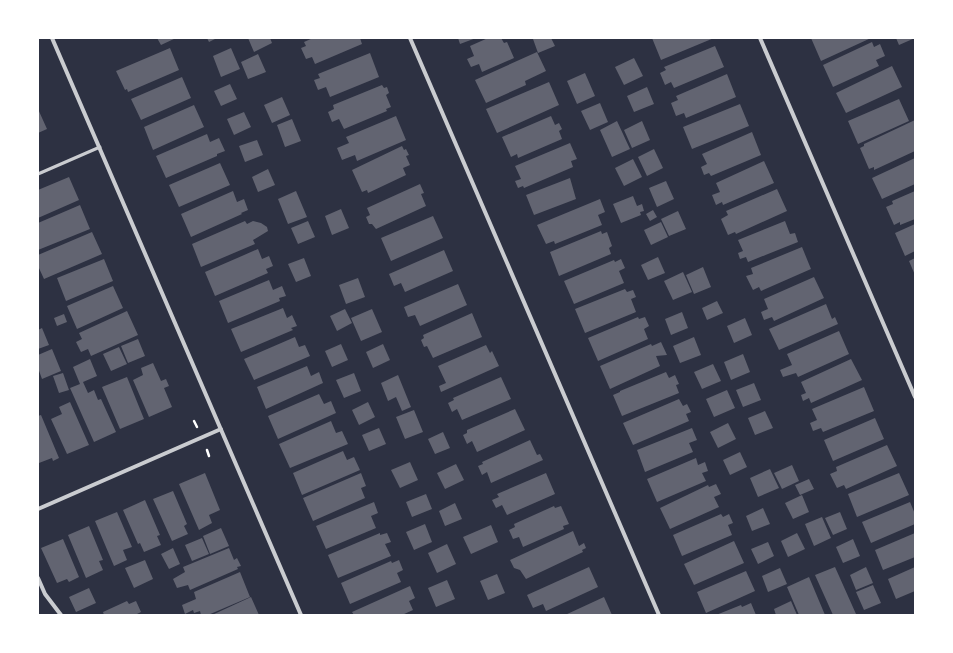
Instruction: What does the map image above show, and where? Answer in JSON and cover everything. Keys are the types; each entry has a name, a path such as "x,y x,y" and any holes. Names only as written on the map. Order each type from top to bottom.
{"street":[{"path":"52,38 301,615"},
{"path":"410,38 659,615"},
{"path":"760,38 915,397"},
{"path":"38,509 221,429"},
{"path":"38,578 45,594 61,615"}],"lane":[{"path":"38,174 100,147"}],"path":[{"path":"194,421 197,428"},
{"path":"207,450 209,456"}],"building":[{"path":"157,38 176,38 161,45"},
{"path":"207,38 217,38 209,42"},
{"path":"248,38 270,38 272,43 254,52"},
{"path":"313,38 360,38 362,44 315,64 312,57 306,59 301,48 306,46 304,42"},
{"path":"458,38 476,38 460,44"},
{"path":"488,38 501,38 504,43 507,42 514,58 482,72 479,64 471,67 467,59 474,56 470,46"},
{"path":"551,38 555,46 538,53 533,39"},
{"path":"652,38 714,38 661,60"},
{"path":"811,38 871,38 821,61"},
{"path":"896,38 915,38 899,45"},
{"path":"872,42 874,47 880,44 885,56 876,60 879,66 833,87 823,65"},
{"path":"715,46 724,67 674,88 671,82 665,85 660,73 666,70 664,67"},
{"path":"170,48 179,70 128,92 127,89 125,90 116,71"},
{"path":"231,48 240,69 221,77 213,56"},
{"path":"537,52 546,71 525,81 526,85 486,103 475,80"},
{"path":"370,53 379,77 330,97 326,87 318,90 314,80 320,78 318,74"},
{"path":"258,54 266,72 248,79 241,62"},
{"path":"634,58 643,76 624,85 615,67"},
{"path":"892,66 902,87 846,113 836,93"},
{"path":"585,73 595,96 577,104 567,81"},
{"path":"727,74 736,97 686,118 684,113 676,116 671,103 678,100 676,96"},
{"path":"182,77 191,98 141,120 131,99"},
{"path":"549,82 559,105 497,133 486,109"},
{"path":"230,84 237,99 221,106 214,91"},
{"path":"382,85 384,88 387,87 389,93 386,95 391,107 386,109 387,111 344,129 339,119 332,122 328,112 334,109 333,105"},
{"path":"647,87 654,104 634,112 627,96"},
{"path":"282,97 290,115 272,123 264,105"},
{"path":"899,99 909,121 858,144 848,121"},
{"path":"600,103 608,122 590,130 581,111"},
{"path":"740,104 749,126 692,149 683,127"},
{"path":"194,105 204,127 153,150 144,127"},
{"path":"38,109 47,129 38,133"},
{"path":"244,112 251,127 234,135 227,119"},
{"path":"396,116 406,140 357,161 355,155 342,160 337,148 349,143 346,137"},
{"path":"551,116 555,125 559,123 562,129 559,131 562,139 518,158 517,154 511,157 502,137"},
{"path":"292,119 301,141 285,147 277,125"},
{"path":"915,120 915,151 874,170 874,167 869,169 860,148 864,146 864,144"},
{"path":"617,121 630,149 612,157 600,130"},
{"path":"642,121 650,140 632,148 624,130"},
{"path":"752,132 761,155 711,176 709,173 704,175 701,167 707,164 702,154"},
{"path":"207,134 210,142 219,138 225,151 217,154 217,156 166,178 156,156"},
{"path":"257,140 263,155 245,162 239,146"},
{"path":"570,143 577,159 571,161 573,167 524,188 523,186 518,188 515,181 521,179 515,166"},
{"path":"402,146 404,150 406,149 409,155 406,156 410,165 403,168 406,175 368,193 367,190 362,192 352,170"},
{"path":"654,149 663,168 647,176 638,157"},
{"path":"915,158 915,184 882,199 872,178"},
{"path":"633,159 642,177 624,186 615,168"},
{"path":"764,161 774,183 723,205 722,202 716,205 712,195 720,192 716,183"},
{"path":"220,163 230,185 179,207 169,185"},
{"path":"268,169 275,185 258,192 252,177"},
{"path":"69,177 79,200 38,218 38,190"},
{"path":"570,178 576,199 534,215 526,195"},
{"path":"666,181 674,199 657,207 649,188"},
{"path":"420,184 424,193 421,194 426,206 376,229 372,224 369,224 366,217 370,215 367,208"},
{"path":"777,189 787,211 736,234 735,232 728,235 721,219 728,215 726,211"},
{"path":"233,191 237,202 244,199 248,210 191,237 181,214"},
{"path":"296,191 307,217 288,224 278,199"},
{"path":"915,191 915,219 900,225 900,222 894,225 886,207 893,204 892,201"},
{"path":"633,196 637,206 642,204 644,211 640,212 641,215 621,223 613,204"},
{"path":"600,199 605,212 598,215 602,225 555,244 554,241 546,244 537,225"},
{"path":"80,205 90,229 38,250 38,223"},
{"path":"341,209 349,228 332,235 325,216"},
{"path":"653,210 657,217 650,221 646,214"},
{"path":"678,211 686,229 669,236 661,219"},
{"path":"433,216 443,238 391,261 381,238"},
{"path":"245,221 247,224 253,221 261,223 267,227 268,231 253,240 255,244 201,267 192,244"},
{"path":"308,221 315,237 298,244 291,228"},
{"path":"785,221 790,234 795,233 798,242 748,262 746,257 740,259 738,253 743,251 738,240"},
{"path":"661,222 668,237 651,245 644,230"},
{"path":"915,224 915,251 905,256 895,233"},
{"path":"601,231 602,234 607,232 612,246 609,248 611,254 559,276 550,252"},
{"path":"92,232 102,254 44,279 38,266 38,255"},
{"path":"802,247 811,269 761,291 759,287 753,290 746,276 753,274 751,268"},
{"path":"258,249 262,259 269,256 273,266 266,269 268,273 215,296 205,272"},
{"path":"444,250 453,271 405,292 401,283 394,286 389,274"},
{"path":"658,257 665,273 648,280 641,265"},
{"path":"304,258 311,276 296,282 288,264"},
{"path":"915,258 915,275 909,261"},
{"path":"104,259 113,281 66,301 57,278"},
{"path":"621,259 625,268 619,271 624,283 574,304 564,281 614,260 615,262"},
{"path":"703,267 711,287 694,294 686,275"},
{"path":"683,272 692,292 673,300 664,281"},
{"path":"814,277 824,298 774,321 772,317 764,320 761,312 768,309 764,299"},
{"path":"358,278 365,297 346,304 339,285"},
{"path":"269,280 273,290 282,286 286,296 279,298 280,301 228,323 219,301"},
{"path":"458,284 467,305 420,326 415,315 408,317 404,307"},
{"path":"113,286 123,308 77,329 67,306"},
{"path":"625,289 627,292 633,290 636,297 631,299 636,312 585,333 575,309"},
{"path":"717,301 723,313 707,320 702,308"},
{"path":"826,304 832,319 835,317 838,324 779,350 769,329"},
{"path":"283,308 287,318 292,315 297,326 291,328 293,330 241,352 231,329"},
{"path":"345,309 352,323 337,331 330,316"},
{"path":"372,309 382,332 361,341 351,318"},
{"path":"127,311 138,335 91,356 88,349 81,352 76,342 82,339 79,333"},
{"path":"682,312 688,328 671,335 665,319"},
{"path":"472,313 482,337 433,358 427,346 424,347 421,340 424,338 423,335"},
{"path":"64,314 67,322 57,326 54,318"},
{"path":"638,317 639,319 645,317 649,326 644,329 648,339 598,361 588,338"},
{"path":"745,318 752,335 734,343 727,326"},
{"path":"42,328 49,345 38,349 38,330"},
{"path":"839,331 849,354 798,377 796,373 783,377 780,370 792,365 787,354"},
{"path":"295,337 299,347 305,345 310,356 254,380 244,359"},
{"path":"694,337 701,355 680,363 673,346"},
{"path":"138,339 145,356 128,363 121,346"},
{"path":"661,342 667,355 656,356 660,366 610,389 600,366 651,344 652,346"},
{"path":"341,344 348,360 332,367 325,351"},
{"path":"383,344 390,360 373,368 366,352"},
{"path":"486,345 490,353 492,351 499,366 441,392 439,386 446,383 438,366"},
{"path":"119,347 127,364 111,371 103,354"},
{"path":"52,349 61,371 42,379 38,368 38,355"},
{"path":"743,354 750,372 731,380 724,362"},
{"path":"90,359 97,376 83,382 88,393 94,390 98,400 101,399 116,432 94,442 70,388 80,384 73,367"},
{"path":"851,359 862,380 811,403 809,398 803,401 801,395 806,393 801,382"},
{"path":"153,363 161,381 166,379 169,386 164,388 172,407 149,417 133,380 143,375 141,368"},
{"path":"713,364 721,381 702,389 694,372"},
{"path":"307,366 311,376 319,372 323,383 266,409 257,387"},
{"path":"666,372 669,378 675,375 679,384 676,385 679,393 622,416 613,395"},
{"path":"63,373 69,390 59,393 53,376"},
{"path":"354,373 361,391 344,398 336,380"},
{"path":"398,375 411,407 402,411 396,397 388,401 381,383"},
{"path":"127,377 144,419 120,429 102,387"},
{"path":"501,377 511,399 462,420 457,409 452,412 448,403 454,400 453,398"},
{"path":"754,383 761,400 743,407 736,390"},
{"path":"864,387 874,411 823,432 821,428 813,431 810,423 817,420 812,409"},
{"path":"727,390 735,408 714,417 706,399"},
{"path":"319,394 324,404 331,401 336,413 278,439 268,416"},
{"path":"679,399 683,406 687,404 691,412 686,414 689,421 633,445 623,423"},
{"path":"70,402 89,445 67,454 51,419 62,414 59,407"},
{"path":"368,402 375,417 359,425 352,410"},
{"path":"515,409 525,430 477,452 472,441 467,444 463,435 467,433 467,430"},
{"path":"414,410 423,432 405,439 396,417"},
{"path":"765,411 773,428 755,435 748,418"},
{"path":"41,415 59,458 53,461 52,458 39,463 38,416"},
{"path":"875,418 884,439 833,461 824,440"},
{"path":"331,421 336,433 342,431 348,444 290,468 279,444"},
{"path":"728,423 736,439 718,448 710,432"},
{"path":"379,428 386,444 369,451 362,435"},
{"path":"692,428 697,440 689,443 693,452 645,472 637,450"},
{"path":"443,432 450,448 435,454 428,439"},
{"path":"530,440 537,455 540,454 543,460 491,483 487,472 482,475 478,466 483,464 482,462"},
{"path":"887,445 897,466 846,489 844,485 837,488 830,474 837,471 836,467"},
{"path":"343,451 347,460 354,457 360,470 302,495 293,473"},
{"path":"740,452 747,467 730,475 723,460"},
{"path":"696,458 698,465 705,462 708,471 702,473 706,481 657,502 647,479"},
{"path":"410,462 418,480 400,488 391,470"},
{"path":"456,464 464,480 445,489 437,473"},
{"path":"792,465 799,481 782,489 774,473"},
{"path":"770,469 779,488 758,497 750,478"},
{"path":"205,473 220,510 209,515 212,523 199,530 179,484"},
{"path":"361,473 366,486 361,488 365,498 313,521 303,498"},
{"path":"546,473 555,494 507,515 502,505 496,508 492,500 499,497 497,494"},
{"path":"899,473 909,495 857,517 848,494"},
{"path":"809,479 814,489 800,495 795,485"},
{"path":"716,484 721,494 714,497 719,507 670,529 660,508 708,485 709,487"},
{"path":"173,491 187,524 184,526 188,534 172,541 153,499"},
{"path":"426,494 432,509 412,517 406,502"},
{"path":"802,495 809,512 793,519 785,503"},
{"path":"145,500 160,535 157,536 161,545 144,552 140,543 138,544 123,510"},
{"path":"374,502 378,513 371,516 376,528 326,549 316,526"},
{"path":"910,502 915,514 915,524 871,543 862,522"},
{"path":"455,503 462,519 445,526 439,511"},
{"path":"554,506 555,508 561,506 569,524 563,526 564,529 523,547 519,537 513,539 509,530 515,527 514,524"},
{"path":"763,508 770,524 752,531 746,516"},
{"path":"117,512 132,547 123,550 127,560 114,566 95,521"},
{"path":"840,512 847,529 833,535 825,518"},
{"path":"721,514 723,517 729,514 733,523 728,525 732,535 682,556 673,535"},
{"path":"822,517 831,538 814,546 805,524"},
{"path":"425,524 432,542 414,550 406,532"},
{"path":"491,525 498,542 471,554 463,537"},
{"path":"89,526 103,560 99,561 103,570 86,578 68,535"},
{"path":"221,528 229,546 210,554 203,536"},
{"path":"573,531 579,546 584,543 586,548 582,550 583,552 526,579 520,570 514,568 510,560"},
{"path":"380,533 380,535 387,533 391,542 385,544 391,556 338,578 328,555"},
{"path":"797,533 805,549 788,557 781,541"},
{"path":"915,533 915,557 883,570 875,550"},
{"path":"202,538 209,554 192,561 185,545"},
{"path":"63,539 79,577 69,582 67,579 57,583 41,548"},
{"path":"853,539 860,556 843,563 836,547"},
{"path":"734,541 744,563 694,585 684,564"},
{"path":"768,542 774,556 758,564 751,549"},
{"path":"447,544 456,564 437,573 428,553"},
{"path":"173,548 180,564 169,569 161,554"},
{"path":"229,548 234,560 237,558 241,566 237,567 238,569 190,590 188,585 177,588 173,579 185,572 183,567"},
{"path":"145,560 153,579 134,588 125,568"},
{"path":"399,560 403,570 397,573 401,582 350,604 341,583 391,561 392,563"},
{"path":"589,567 598,587 546,611 543,604 533,608 527,595"},
{"path":"835,567 856,614 854,615 833,615 815,575"},
{"path":"866,567 873,583 856,590 850,575"},
{"path":"915,567 915,591 896,599 888,579"},
{"path":"780,568 787,584 768,592 762,576"},
{"path":"746,571 755,591 706,613 697,592"},
{"path":"240,572 250,597 208,615 201,615 200,611 194,613 193,610 185,614 182,605 196,599 194,592"},
{"path":"497,574 505,593 488,600 480,581"},
{"path":"809,577 825,615 799,615 787,587"},
{"path":"447,580 455,599 436,607 428,588"},
{"path":"873,585 881,603 864,610 856,592"},
{"path":"410,586 415,598 409,601 413,610 402,615 354,615 352,612"},
{"path":"89,588 96,603 76,612 69,597"},
{"path":"251,597 259,615 212,615"},
{"path":"604,597 612,615 565,615"},
{"path":"127,601 129,604 136,601 141,612 135,615 104,615 103,612"},
{"path":"791,601 797,615 776,615 774,609"},
{"path":"751,603 756,615 716,615 741,605 742,607"}]}
